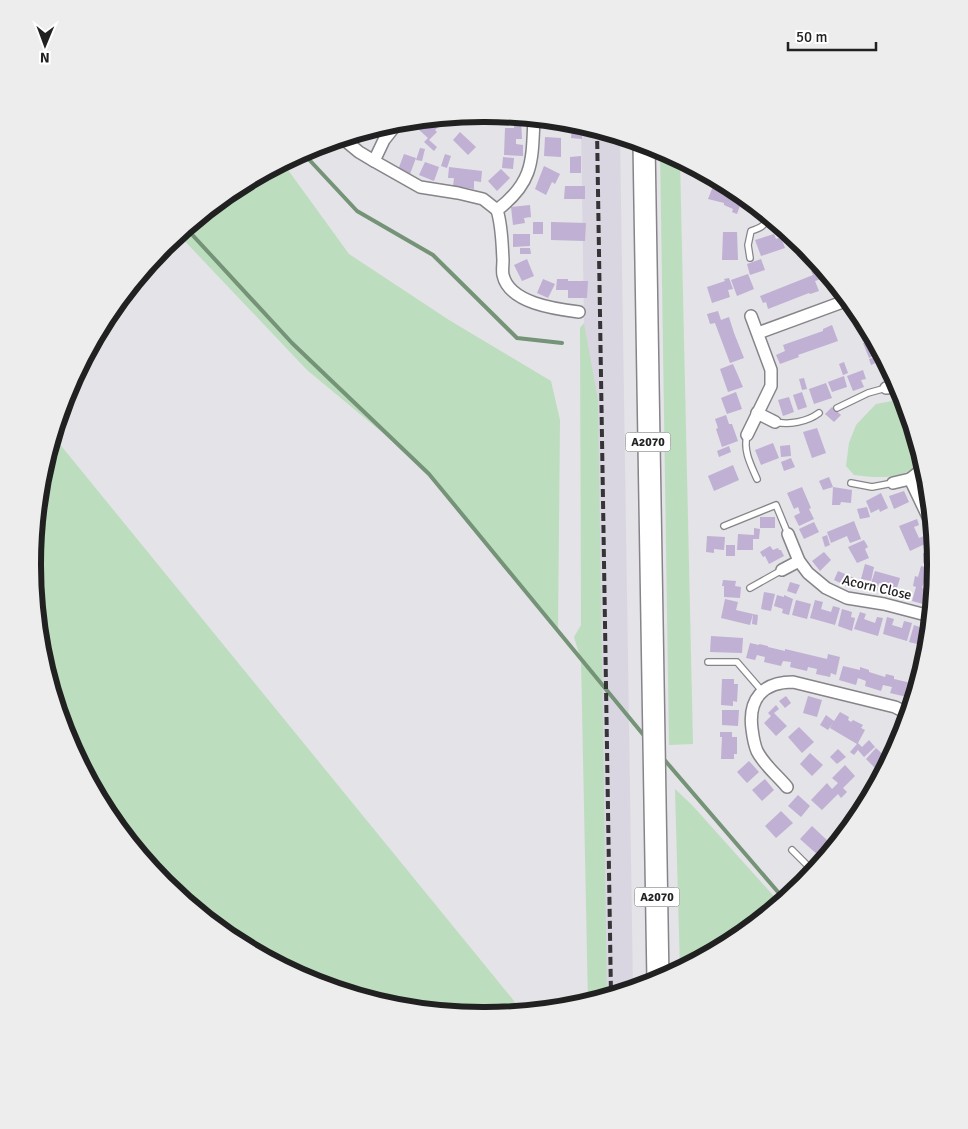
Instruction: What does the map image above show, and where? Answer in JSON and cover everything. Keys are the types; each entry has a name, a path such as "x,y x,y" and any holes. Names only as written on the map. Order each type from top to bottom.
{"highway":[{"name":"A2070","path":"644,152 658,972"}],"street":[{"path":"496,210 516,194 530,170 534,125"},
{"path":"374,161 384,140 390,132"},
{"path":"348,143 359,152 420,188 458,193 482,200 496,210 501,223 503,276 512,292 524,299 556,309 579,312"},
{"path":"758,334 841,303"},
{"path":"747,435 771,386 772,377 751,316"},
{"path":"758,413 775,422"},
{"path":"893,483 910,479 917,473"},
{"path":"910,479 923,506"},
{"name":"Acorn Close","path":"788,534 799,561 816,581 841,596 898,607 924,614"},
{"path":"782,570 799,561"},
{"path":"787,787 762,759 754,743 751,720 752,711 757,697 762,691 777,683 793,682 902,710"}],"lane":[{"path":"750,258 748,245 751,230 760,228 766,224"},
{"path":"837,408 868,393 886,388"},
{"path":"775,422 783,424 804,421 819,413"},
{"path":"747,435 746,449 757,479"},
{"path":"852,483 859,486 872,487 893,483"},
{"path":"724,526 776,505 788,534"},
{"path":"750,588 782,570"},
{"path":"708,662 738,662 762,691"},
{"path":"792,850 808,866"}],"shaded area":[{"path":"581,133 620,143 633,981 589,994"}],"green space":[{"path":"660,158 680,167 693,744 669,745"},
{"path":"287,168 349,254 449,320 551,381 560,420 558,631 431,473 307,370 183,240 214,213 238,196"},
{"path":"584,323 598,400 607,990 588,995 581,660 574,637 581,625 580,328"},
{"path":"895,400 912,450 916,466 907,472 899,475 873,477 854,475 846,466 849,443 856,425 876,404"},
{"path":"58,443 518,1006 455,1006 398,999 342,984 288,962 238,933 214,916 171,878 133,834 101,786 75,734 56,679 50,651 42,593 42,536 50,478"},
{"path":"675,789 692,805 775,898 730,933 680,962"}],"building":[{"path":"514,123 521,124 522,139 516,139 516,144 523,145 523,156 504,155 505,128 514,128"},
{"path":"440,124 435,130 437,132 429,140 437,147 434,151 424,142 428,138 416,127"},
{"path":"572,130 582,133 582,139 571,138"},
{"path":"460,132 476,147 468,155 453,140"},
{"path":"545,137 561,138 561,157 544,156"},
{"path":"364,138 356,144 354,141"},
{"path":"420,148 425,149 422,161 416,160"},
{"path":"404,154 416,158 410,174 398,170"},
{"path":"445,154 451,156 447,168 441,166"},
{"path":"581,156 581,173 570,173 570,157"},
{"path":"503,157 514,158 513,169 502,168"},
{"path":"425,162 439,167 434,181 419,175"},
{"path":"544,166 560,174 555,184 552,182 546,195 535,189"},
{"path":"449,167 482,171 481,182 474,181 474,189 453,186 454,178 448,178"},
{"path":"501,169 510,178 497,191 488,181"},
{"path":"565,186 585,186 585,199 564,199"},
{"path":"713,186 741,204 737,214 732,212 733,209 724,205 724,203 708,199"},
{"path":"530,205 531,217 524,218 525,223 513,225 511,207"},
{"path":"533,222 543,222 543,234 533,234"},
{"path":"551,222 586,223 585,241 551,240"},
{"path":"723,232 737,232 738,260 722,260"},
{"path":"513,234 530,234 530,246 513,247"},
{"path":"774,234 776,239 781,237 785,248 761,256 755,240"},
{"path":"520,248 530,248 531,254 520,254"},
{"path":"527,259 534,276 522,281 514,265"},
{"path":"761,259 765,270 750,275 747,264"},
{"path":"814,270 820,277 821,279 815,281 819,291 768,309 766,302 763,303 760,296 813,275 811,271"},
{"path":"748,274 754,289 737,296 731,280"},
{"path":"729,278 733,289 728,290 730,297 712,303 707,287"},
{"path":"543,279 555,284 548,298 537,293"},
{"path":"557,279 588,281 587,298 568,298 568,290 556,290"},
{"path":"718,311 721,320 729,317 744,358 730,363 715,323 710,324 707,314"},
{"path":"832,325 838,341 798,355 799,357 780,364 776,355 785,351 783,345 823,331 823,329"},
{"path":"858,328 866,341 863,342"},
{"path":"866,342 874,356 869,358 863,343"},
{"path":"875,357 877,362 871,365 869,359"},
{"path":"844,362 848,373 843,375 839,364"},
{"path":"733,364 743,387 728,392 720,369"},
{"path":"863,370 866,379 861,380 864,387 853,391 847,376"},
{"path":"844,376 847,387 832,392 828,382"},
{"path":"804,378 807,389 802,390 799,379"},
{"path":"826,383 832,398 814,404 809,389"},
{"path":"736,392 742,409 727,414 721,398"},
{"path":"802,392 807,407 798,410 793,395"},
{"path":"789,397 794,412 783,416 778,400"},
{"path":"832,407 841,415 834,422 825,414"},
{"path":"726,415 729,424 732,424 738,441 722,447 715,419"},
{"path":"817,428 826,453 812,458 803,432"},
{"path":"773,443 779,458 761,465 755,450"},
{"path":"790,445 791,456 781,457 780,446"},
{"path":"729,446 731,452 719,457 717,451"},
{"path":"791,458 795,467 784,471 781,462"},
{"path":"733,465 739,480 714,491 708,476"},
{"path":"829,477 833,487 823,490 819,481"},
{"path":"802,487 814,519 799,526 794,516 800,513 798,507 794,509 787,493"},
{"path":"833,487 852,490 851,503 841,502 840,505 832,505"},
{"path":"904,491 909,502 894,509 889,496"},
{"path":"881,493 888,508 880,512 879,509 871,513 866,501"},
{"path":"867,507 870,517 860,519 857,509"},
{"path":"760,517 775,517 775,528 760,528"},
{"path":"917,519 919,525 914,527 919,538 924,536 926,543 910,551 899,526"},
{"path":"854,521 861,539 850,543 847,536 831,543 827,532"},
{"path":"814,522 819,532 804,539 799,529"},
{"path":"754,528 760,529 759,539 753,539 753,550 737,550 738,534 754,535"},
{"path":"827,535 830,545 825,547 822,537"},
{"path":"707,536 725,537 724,550 714,549 714,553 706,552"},
{"path":"864,540 868,547 865,549 869,558 857,563 848,547"},
{"path":"726,545 735,545 735,556 726,556"},
{"path":"770,546 773,550 778,548 781,550 784,556 769,564 765,556 763,557 760,552"},
{"path":"824,552 831,560 820,571 812,561"},
{"path":"923,553 927,553 927,563 923,563"},
{"path":"865,564 874,567 871,581 861,579"},
{"path":"921,566 927,568 926,579 922,588 926,589 923,604 912,601 916,587 913,586 915,576 918,577"},
{"path":"838,571 854,578 849,587 834,580"},
{"path":"875,571 900,578 895,595 887,593 889,587 879,583 877,591 869,589"},
{"path":"723,580 736,581 735,586 741,587 740,598 724,597"},
{"path":"790,582 800,585 796,594 787,591"},
{"path":"764,592 775,594 771,611 761,609"},
{"path":"777,595 784,597 784,595 793,599 789,615 782,613 783,609 774,606"},
{"path":"725,599 738,602 736,610 753,614 750,625 721,618"},
{"path":"796,600 811,604 807,619 792,615"},
{"path":"815,600 823,602 821,609 831,612 833,606 840,608 835,625 810,618"},
{"path":"842,609 852,612 851,617 855,618 852,631 838,626"},
{"path":"860,612 866,614 864,619 875,623 877,617 883,618 878,636 854,629"},
{"path":"753,614 758,615 757,625 752,624"},
{"path":"887,617 894,619 892,625 902,628 904,621 912,623 907,641 883,634"},
{"path":"914,625 922,628 919,645 909,642"},
{"path":"711,636 743,638 742,653 710,652"},
{"path":"750,643 827,659 828,654 840,657 836,675 831,673 830,677 816,674 817,669 808,667 807,671 790,667 791,662 783,661 781,666 764,662 765,657 757,655 755,660 746,658"},
{"path":"843,666 860,670 860,667 869,670 869,672 885,677 886,674 894,676 894,679 911,683 906,697 890,693 892,687 883,685 881,691 865,686 866,681 858,678 856,685 839,680"},
{"path":"722,679 734,679 734,684 738,684 737,702 733,701 733,706 721,705"},
{"path":"786,696 791,703 785,708 779,701"},
{"path":"808,696 822,700 817,717 803,713"},
{"path":"776,705 779,709 774,713 787,726 776,736 764,723 771,716 768,713"},
{"path":"722,710 739,710 738,726 722,725"},
{"path":"840,712 849,717 848,720 851,722 853,720 863,725 861,728 865,730 858,743 862,747 869,740 875,747 864,757 858,750 854,755 850,752 857,744 830,728 833,723 828,730 820,725 826,715 834,721"},
{"path":"799,727 814,742 802,753 788,737"},
{"path":"720,732 732,732 732,737 737,737 737,754 734,754 734,759 721,759 722,737 720,737"},
{"path":"876,748 883,755 876,769 866,759"},
{"path":"838,749 846,757 837,764 830,757"},
{"path":"810,753 823,765 812,776 800,764"},
{"path":"749,761 759,772 747,783 737,772"},
{"path":"845,765 855,776 843,788 847,792 841,798 838,794 822,810 811,800 827,783 832,789 838,783 832,778"},
{"path":"765,779 774,790 762,801 752,790"},
{"path":"798,795 810,806 801,817 788,806"},
{"path":"781,811 793,823 776,838 765,826"},
{"path":"812,826 829,842 818,855 800,839"}],"waterway":[{"path":"308,158 357,211 433,255 517,338 562,343"},
{"path":"191,233 292,343 429,474 646,738"},
{"path":"662,757 780,894"}],"railway":[{"path":"597,137 611,988"}]}
